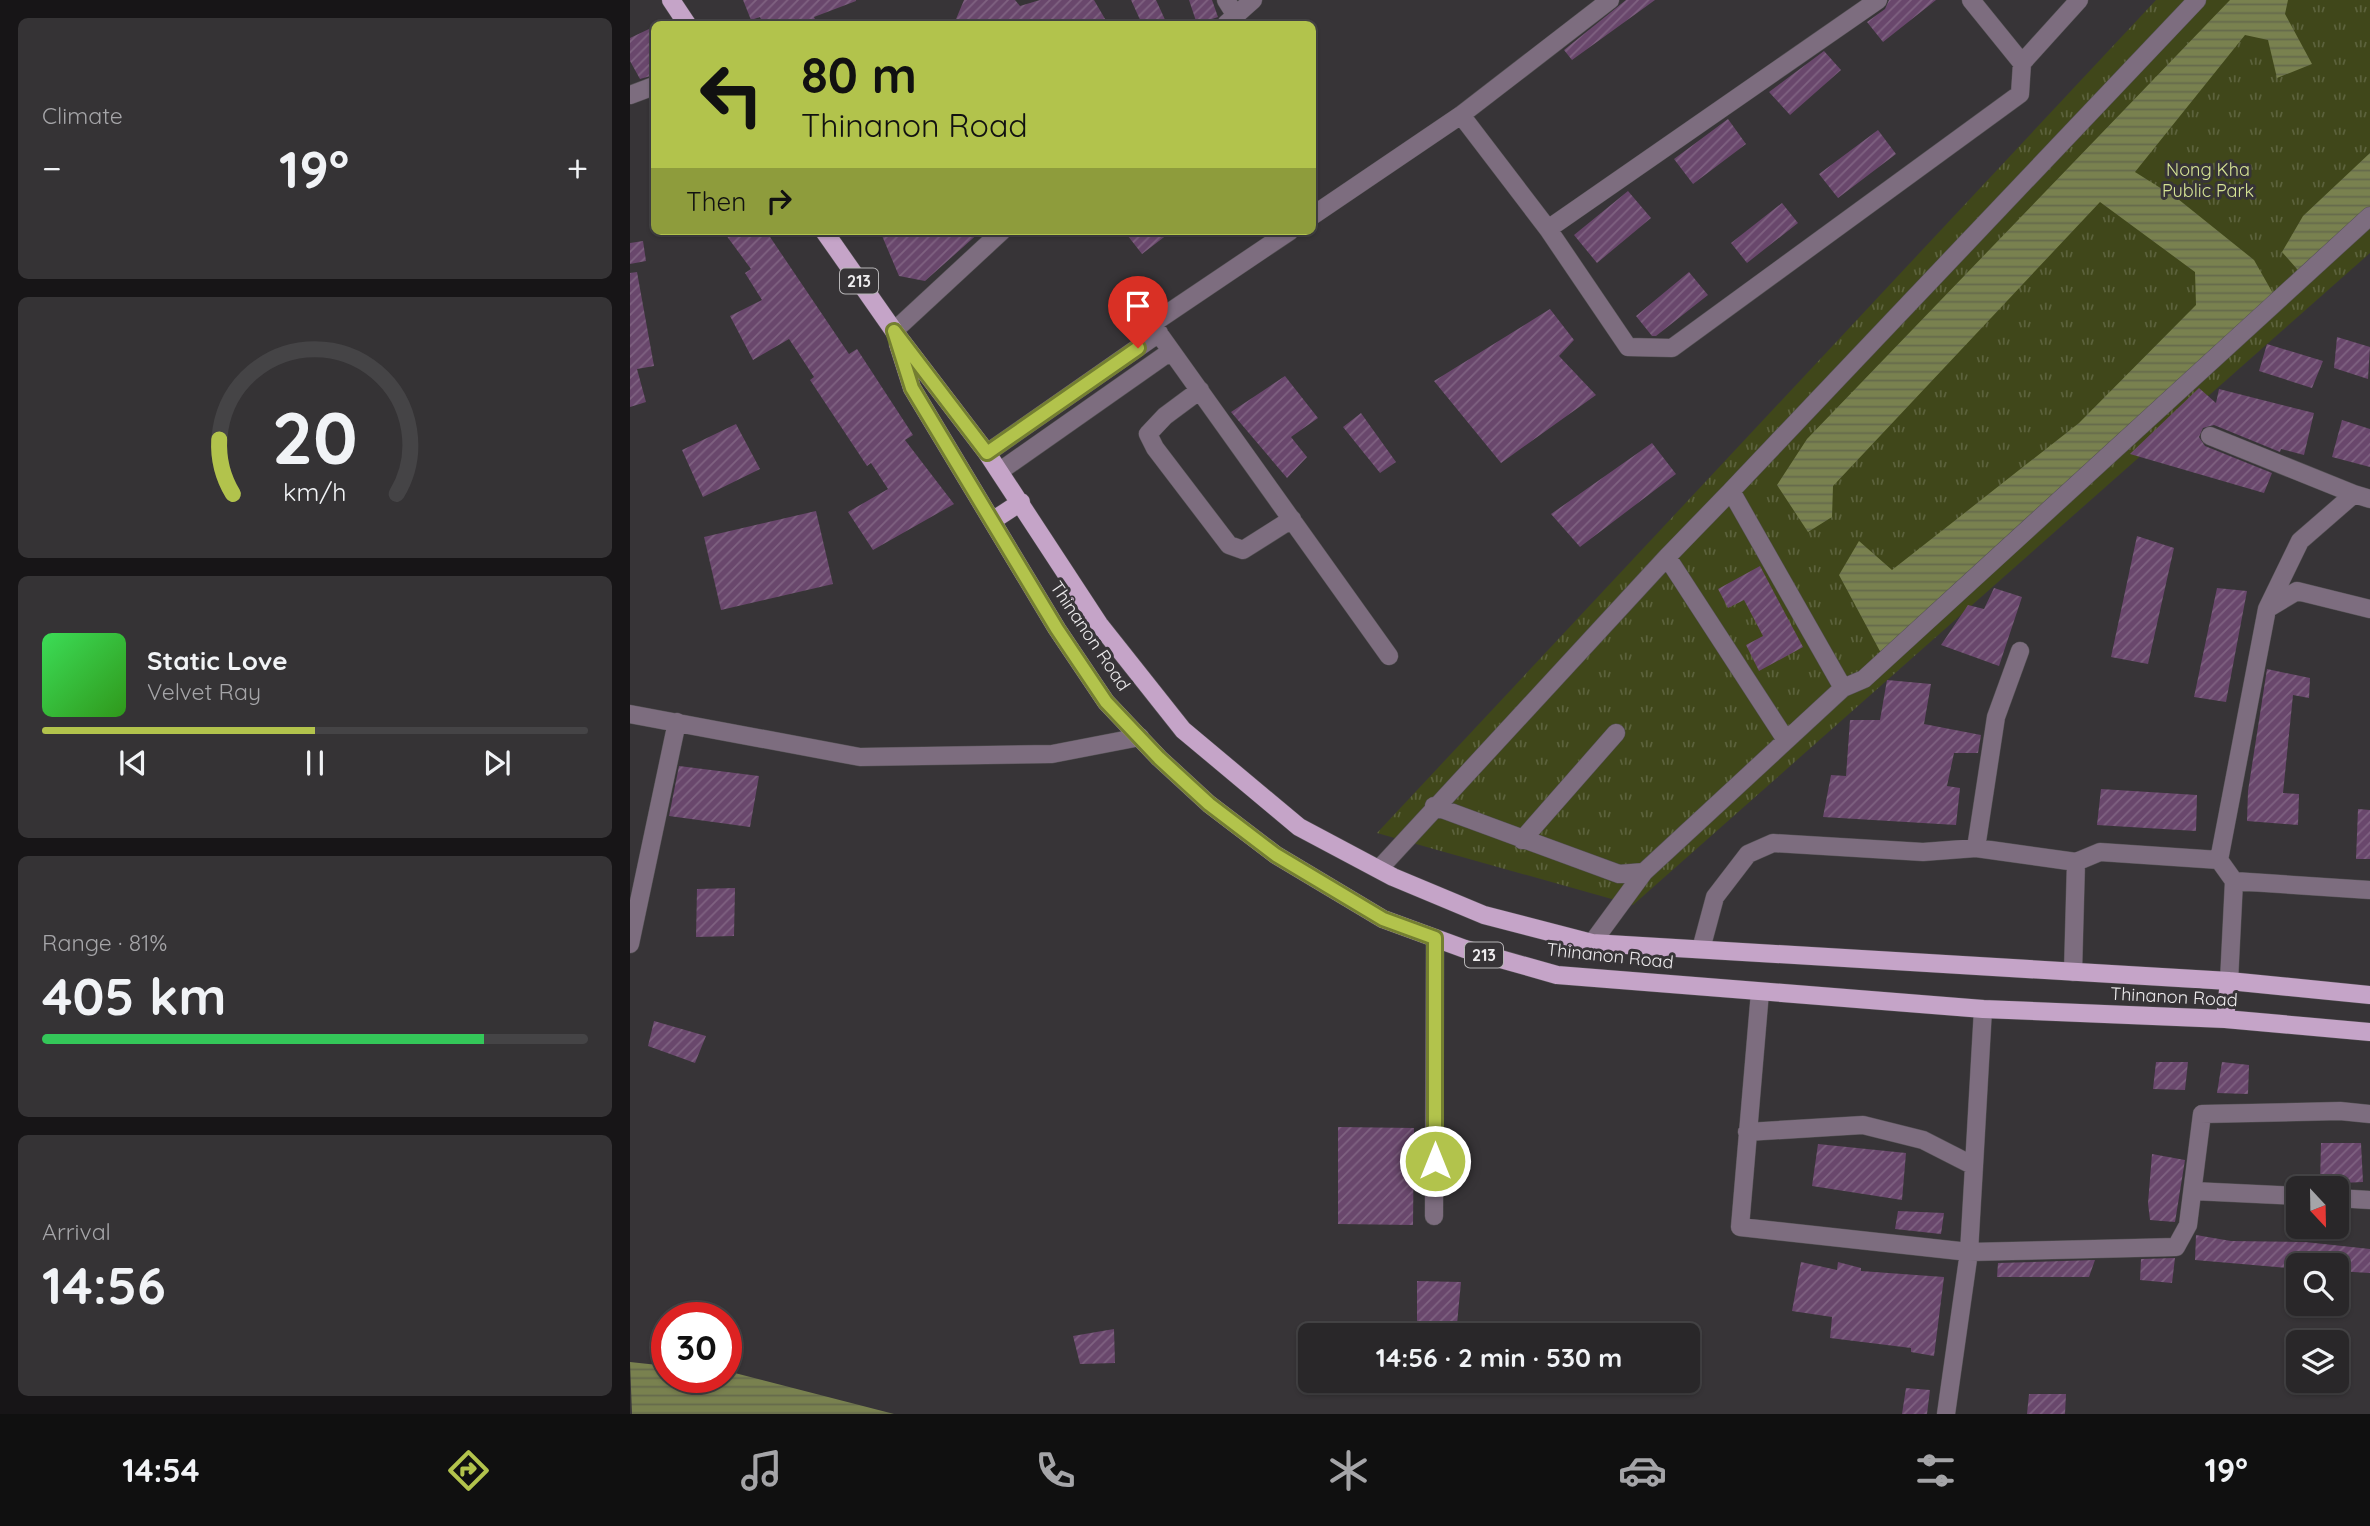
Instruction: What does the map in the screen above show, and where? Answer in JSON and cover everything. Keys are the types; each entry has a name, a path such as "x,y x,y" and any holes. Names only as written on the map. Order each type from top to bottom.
{"main road":[{"path":"671,0 686,21"},
{"name":"Thinanon Road","path":"827,235 894,331 1000,471 1099,624 1183,730 1299,827 1379,869 1484,915 1592,943 2229,981 2370,995"},
{"name":"Thinanon Road","path":"894,331 912,388 1106,702 1209,804 1276,855 1383,919 1435,938 1558,975 1983,1009 2225,1019 2370,1032"},
{"path":"992,521 1021,502"},
{"path":"2225,1019 2229,981"}],"street":[{"path":"1229,13 1253,0"},
{"path":"1316,213 1461,115 1610,0"},
{"path":"1548,229 1878,0"},
{"path":"1971,0 2022,63"},
{"path":"1461,115 1548,229 1628,347 1672,348 2005,107 2020,94 2022,63 2080,0"},
{"path":"1379,869 1434,806 1667,557 2197,0"},
{"path":"630,95 651,87"},
{"path":"1592,943 1644,872 1843,688 1864,679 2370,216"},
{"path":"894,331 998,235"},
{"path":"1284,235 1152,324 1389,656"},
{"path":"987,453 1159,333"},
{"path":"1000,471 1171,351"},
{"path":"1200,390 1165,416 1148,434 1155,448 1229,545 1242,550 1292,519"},
{"path":"2210,436 2362,497"},
{"path":"1731,491 1843,688"},
{"path":"2229,981 2234,881 2218,860 2267,609 2300,541 2362,497"},
{"path":"1667,557 1786,740"},
{"path":"2267,609 2297,592 2370,609"},
{"path":"1976,848 1996,717 2020,651"},
{"path":"630,714 860,757 1052,754 1140,737"},
{"path":"630,944 677,722"},
{"path":"1521,840 1616,733"},
{"path":"1434,806 1619,874 1644,872"},
{"path":"1701,949 1715,897 1748,854 1773,843 1923,852 1976,848 2076,862 2100,852 2218,860"},
{"path":"2073,972 2076,862"},
{"path":"2234,881 2370,890"},
{"path":"1434,1216 1435,938"},
{"path":"1760,992 1740,1227 1969,1252 2176,1247 2188,1225 2202,1114 2340,1111 2370,1114"},
{"path":"1946,1414 1969,1252 1983,1009"},
{"path":"1747,1132 1863,1125 1923,1140 1974,1166"},
{"path":"2193,1191 2286,1195"},
{"path":"2349,1199 2370,1200"}],"green space":[{"name":"Nong Kha Public Park","path":"2156,0 2370,0 2370,253 1633,905 1377,833"}],"shaded area":[{"path":"2230,0 2288,0 2285,14 2312,64 2277,78 2268,40 2245,35 2135,172 2178,199 2254,260 2279,304 1882,655 1839,575 1859,541 1892,570 2079,423 2196,305 2195,272 2100,202 1833,486 1832,517 1808,532 1777,485 1807,439"},
{"path":"2370,153 2370,216 2304,277 2282,252 2303,216"},
{"path":"630,1362 651,1364 651,1393 742,1393 742,1375 894,1414 632,1414"}],"building":[{"path":"743,0 856,0 814,17 816,21 762,21 760,17 751,20"},
{"path":"964,0 1015,0 1020,6 1040,0 1094,0 1106,21 955,21"},
{"path":"1131,0 1156,0 1166,21 1141,21"},
{"path":"1189,0 1212,0 1218,17 1196,21"},
{"path":"1626,0 1655,0 1572,60 1564,50"},
{"path":"1889,0 1936,0 1883,42 1867,22 1885,9"},
{"path":"649,29 651,33 651,76 640,79 630,61 630,38"},
{"path":"1824,51 1841,70 1790,115 1769,92"},
{"path":"1728,119 1746,144 1693,184 1674,159"},
{"path":"1878,130 1896,154 1838,198 1819,174"},
{"path":"1628,191 1651,218 1597,263 1574,235"},
{"path":"1782,203 1798,223 1747,263 1731,243"},
{"path":"726,235 769,235 849,354 857,349 913,435 905,440 954,504 873,550 848,512 888,489 871,463 867,466 810,380 814,377 789,339 753,360 730,316 762,300 745,273 751,269"},
{"path":"882,235 977,235 925,281 899,276"},
{"path":"1127,235 1167,235 1142,254"},
{"path":"643,241 646,261 630,264 630,243"},
{"path":"637,272 654,366 637,369 646,402 630,407 630,273"},
{"path":"1689,272 1708,295 1656,336 1652,336 1636,316"},
{"path":"1550,309 1574,340 1559,356 1596,395 1501,463 1434,381"},
{"path":"2337,337 2370,347 2368,379 2334,368"},
{"path":"2267,344 2323,361 2312,388 2259,371"},
{"path":"1285,376 1318,418 1291,437 1307,457 1287,478 1231,412"},
{"path":"2199,388 2216,403 2219,389 2314,413 2304,455 2281,449 2280,452 2214,425 2203,428 2199,437 2205,446 2272,473 2264,493 2130,454"},
{"path":"1361,413 1396,462 1380,473 1343,427"},
{"path":"2342,420 2370,429 2370,467 2332,457"},
{"path":"736,424 760,469 703,497 682,450"},
{"path":"1652,443 1676,474 1580,547 1551,514"},
{"path":"816,511 833,584 721,610 704,537"},
{"path":"2137,536 2174,548 2148,664 2111,657"},
{"path":"1760,566 1803,647 1759,671 1746,645 1763,636 1744,600 1728,608 1718,589"},
{"path":"1994,588 2022,597 1999,666 1941,645 1968,605 1984,609"},
{"path":"2217,588 2247,591 2226,702 2194,697"},
{"path":"2267,669 2310,678 2309,698 2293,695 2283,793 2299,794 2298,825 2247,821 2248,791"},
{"path":"1887,680 1931,684 1924,724 1981,735 1978,753 1954,753 1947,786 1960,788 1956,825 1823,817 1831,775 1846,776 1850,720 1880,720"},
{"path":"679,766 759,776 750,827 669,816"},
{"path":"2101,789 2197,795 2196,831 2097,825"},
{"path":"2358,809 2370,810 2370,859 2356,859"},
{"path":"735,888 734,936 696,937 697,889"},
{"path":"654,1021 706,1036 695,1063 648,1046"},
{"path":"2156,1062 2188,1062 2185,1090 2153,1089"},
{"path":"2222,1062 2249,1065 2248,1094 2217,1093"},
{"path":"1338,1127 1414,1128 1413,1225 1338,1224"},
{"path":"2321,1143 2361,1143 2363,1182 2349,1183 2349,1176 2320,1176"},
{"path":"1818,1144 1906,1153 1902,1200 1812,1186"},
{"path":"2152,1154 2185,1160 2175,1222 2150,1220 2148,1203"},
{"path":"1898,1211 1944,1213 1941,1234 1895,1229"},
{"path":"2196,1235 2231,1241 2305,1242 2370,1249 2370,1273 2349,1272 2349,1253 2286,1253 2286,1268 2195,1260"},
{"path":"2175,1258 2172,1283 2140,1280 2141,1259"},
{"path":"2095,1260 2089,1277 1997,1277 1998,1263"},
{"path":"1801,1262 1837,1270 1838,1262 1861,1268 1861,1271 1944,1277 1934,1356 1911,1352 1911,1348 1830,1338 1832,1317 1792,1311"},
{"path":"1417,1281 1461,1282 1457,1323 1417,1323"},
{"path":"1114,1329 1115,1363 1080,1364 1073,1336"},
{"path":"1906,1388 1930,1390 1927,1414 1902,1414"},
{"path":"2029,1394 2066,1394 2065,1414 2027,1414"}],"route":[{"path":"1138,348 987,453 894,331 912,388 1057,629 1106,702 1159,758 1209,804 1276,855 1383,919 1435,938 1435,1161"}]}
